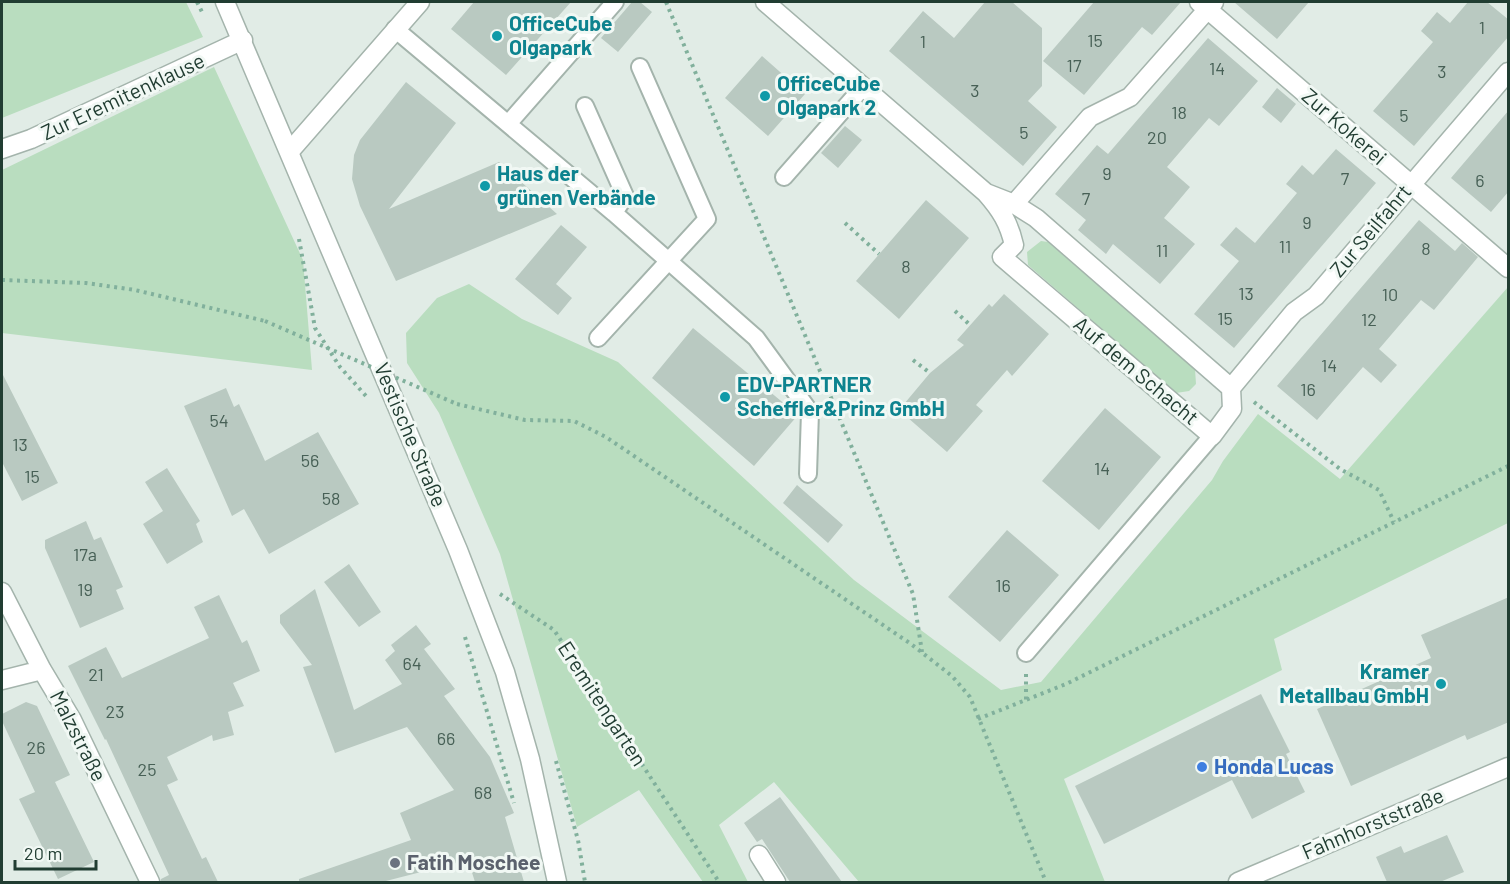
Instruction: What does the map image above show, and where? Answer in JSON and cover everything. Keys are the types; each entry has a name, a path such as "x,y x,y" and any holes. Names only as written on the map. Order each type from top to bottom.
{"street":[{"name":"Vestische Straße","path":"225,2 458,550 505,672 532,769 557,882"},
{"path":"290,151 420,2"},
{"name":"Auf dem Schacht","path":"765,2 986,193 1001,210 1010,226 1014,245 1002,257 1212,436 1232,409 1231,388 1036,218 1014,204 986,193"},
{"name":"Zur Kokerei","path":"1014,204 1090,117 1130,97 1207,4 1411,185 1509,268"},
{"name":"Zur Eremitenklause","path":"2,149 31,139 243,40"},
{"name":"Zur Seilfahrt","path":"1231,388 1294,312 1316,296 1509,72"},
{"name":"Malzstraße","path":"2,592 42,670 72,720 150,882"},
{"path":"2,680 42,670"},
{"name":"Fahnhorststraße","path":"1238,882 1509,767"},
{"path":"759,855 776,882"}],"lane":[{"path":"508,124 615,2"},
{"path":"395,29 614,213 756,338 810,412 808,474"},
{"path":"597,338 707,219 640,67"},
{"path":"784,177 863,87"},
{"path":"585,106 625,196 614,213"},
{"path":"1026,653 1212,436"}],"path":[{"path":"197,2 222,51"},
{"path":"666,2 913,594 922,653"},
{"path":"845,222 879,254"},
{"path":"297,231 306,268 315,328 340,367 372,403"},
{"path":"2,280 86,283 135,290 265,321 457,404 525,420 574,422 606,437 922,653 961,686 970,697 1046,882"},
{"path":"955,311 970,325"},
{"path":"914,360 930,373"},
{"path":"1231,388 1264,408 1340,469 1379,490 1394,522"},
{"path":"978,719 1066,684 1509,466"},
{"name":"Eremitengarten","path":"496,590 554,630 719,882"},
{"path":"464,635 515,805"}],"green space":[{"path":"2,2 186,2 203,37 2,118"},
{"path":"214,67 303,260 312,370 2,333 2,170"},
{"path":"1041,241 1048,242 1195,369 1196,384 1189,391 1176,393 1028,265 1027,252"},
{"path":"469,284 522,319 618,362 854,580 1001,690 1041,682 1212,480 1223,461 1258,414 1340,479 1508,287 1508,523 1274,639 1282,670 1064,779 1105,882 859,882 774,782 719,825 748,882 703,882 639,790 577,827 500,554 439,413 407,363 406,333 437,298"}],"building":[{"name":"OfficeCube Olgapark","path":"474,2 571,2 506,75 451,29"},
{"path":"632,2 640,2 652,12 618,52 601,38"},
{"path":"985,2 1012,2 1042,28 1042,86 1028,101 1057,127 1023,166 889,51 923,11 954,38"},
{"path":"1094,2 1181,2 1152,35 1142,27 1084,95 1043,61"},
{"path":"1234,2 1309,2 1277,39"},
{"path":"1468,2 1487,2 1509,20 1509,36 1414,146 1373,111 1433,42 1421,31 1437,12 1450,23"},
{"path":"1208,38 1258,81 1219,126 1209,118 1167,167 1190,187 1164,218 1195,244 1160,284 1113,244 1106,254 1078,230 1086,220 1055,194 1097,145 1108,154"},
{"name":"OfficeCube Olgapark 2","path":"762,56 805,94 768,136 725,98"},
{"name":"Haus der grünen Verbände","path":"406,82 456,123 389,209 499,162 557,214 396,281 360,206 352,179 354,155 360,140"},
{"path":"1277,88 1296,104 1281,123 1262,107"},
{"path":"1509,110 1509,191 1491,212 1451,178"},
{"path":"845,126 862,140 838,168 821,153"},
{"path":"1336,149 1376,183 1234,348 1194,314 1239,261 1220,245 1236,227 1255,243 1297,193 1286,184 1302,165 1313,175"},
{"path":"926,200 969,238 899,319 856,281"},
{"path":"1419,220 1455,251 1462,243 1478,257 1434,310 1421,300 1379,349 1397,365 1381,383 1363,367 1317,420 1277,386"},
{"path":"561,225 587,247 556,284 572,298 558,315 515,279"},
{"path":"1004,294 1049,334 1012,376 1007,370 976,405 983,411 947,452 899,410 930,373 964,345 957,340 989,304 992,307"},
{"name":"EDV-PARTNER Scheffler&Prinz GmbH","path":"693,328 798,415 754,466 652,378"},
{"path":"2,373 58,483 22,501 2,462"},
{"path":"226,388 234,407 239,404 265,461 318,432 359,504 269,554 244,509 232,516 184,406"},
{"path":"1105,408 1161,457 1099,530 1042,481"},
{"path":"167,468 200,521 196,524 203,542 167,564 143,524 163,511 145,482"},
{"path":"797,485 843,525 828,543 783,503"},
{"path":"86,521 94,540 101,537 123,587 116,590 124,609 80,628 45,548 45,540"},
{"path":"1007,530 1059,575 1000,642 948,597"},
{"path":"349,564 381,612 359,627 324,582"},
{"path":"315,589 354,710 402,684 385,660 395,651 391,645 416,625 431,644 424,649 455,689 444,696 490,757 514,813 505,817 524,882 475,882 468,860 382,882 299,882 299,879 411,840 400,813 454,790 407,727 335,753 303,667 312,665 280,623 280,615"},
{"path":"219,595 242,643 247,640 260,671 233,683 244,706 228,712 234,735 213,741 212,735 167,757 178,780 167,785 202,859 206,857 218,882 161,882 161,879 169,875 106,739 68,666 106,647 122,678 209,638 194,607"},
{"name":"Kramer Metallbau GmbH","path":"1509,597 1509,722 1467,740 1465,735 1351,786 1317,709 1431,658 1421,635"},
{"name":"Honda Lucas","path":"1261,694 1290,752 1286,754 1305,792 1252,819 1232,780 1104,844 1075,786"},
{"path":"26,702 37,706 70,775 55,782 94,862 58,879 19,799 35,792 2,721 2,714"},
{"path":"780,797 842,882 790,882 762,839 757,842 744,823"},
{"path":"1447,835 1464,872 1440,882 1387,882 1376,857 1401,846 1404,853"}],"place":[{"name":"OfficeCube Olgapark","path":"497,36"},
{"name":"OfficeCube Olgapark 2","path":"765,96"},
{"name":"Haus der grünen Verbände","path":"485,186"},
{"name":"EDV-PARTNER Scheffler&Prinz GmbH","path":"725,397"},
{"name":"Kramer Metallbau GmbH","path":"1441,684"},
{"name":"Honda Lucas","path":"1202,767"},
{"name":"Fatih Moschee","path":"395,863"}]}
